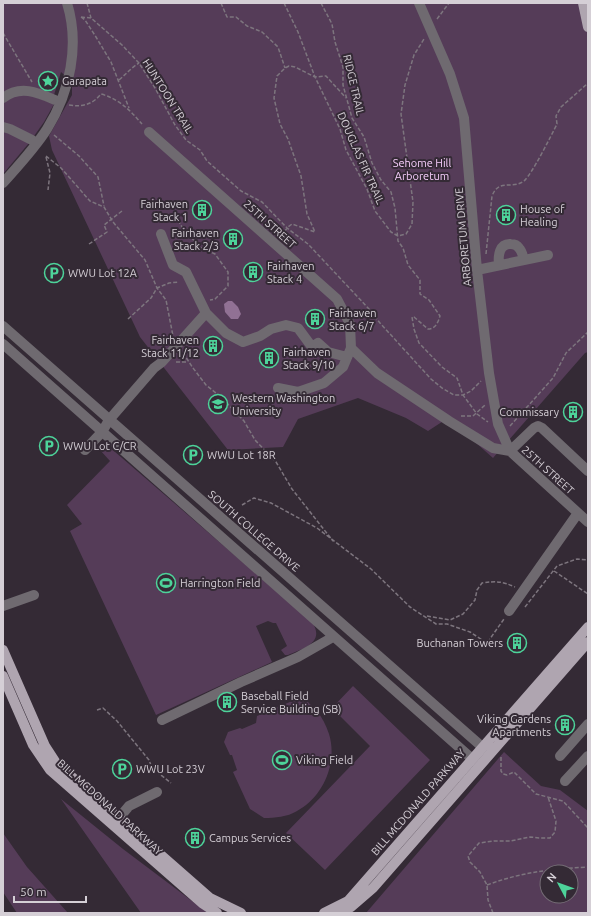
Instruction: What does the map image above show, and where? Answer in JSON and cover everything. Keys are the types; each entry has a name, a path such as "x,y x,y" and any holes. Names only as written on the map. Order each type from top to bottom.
{"main road":[{"path":"583,3 587,14 588,27"},
{"name":"BILL MCDONALD PARKWAY","path":"486,750 588,627"},
{"name":"BILL MCDONALD PARKWAY","path":"324,913 348,901 486,750 588,642"},
{"name":"BILL MCDONALD PARKWAY","path":"3,650 45,746 56,762 210,898 241,913"},
{"name":"BILL MCDONALD PARKWAY","path":"3,676 33,745 50,770 202,903 218,913"},
{"name":"BILL MCDONALD PARKWAY","path":"341,913 356,904 373,888 475,762"}],"street":[{"name":"ARBORETUM DRIVE","path":"419,3 450,74 464,118 477,270 489,373 498,424 510,451"},
{"path":"3,183 29,153 35,140 46,130 61,102 70,72 72,42 68,8"},
{"path":"3,98 12,92 28,90 55,100"},
{"path":"3,127 35,140"},
{"name":"25TH STREET","path":"149,132 337,299 350,324 349,353 377,373 493,448 510,451 588,522"},
{"path":"161,234 173,265 186,272 206,314 226,333 243,342 260,336 271,329 286,325 298,328 312,347 318,343 328,352 349,353 343,367 324,383 298,392 278,388"},
{"path":"499,265 499,251 502,246 508,244 514,244 520,248 524,260"},
{"path":"477,270 548,255"},
{"path":"85,450 102,432 109,420 154,368 162,362 206,314"},
{"name":"SOUTH COLLEGE DRIVE","path":"3,326 486,750"},
{"path":"3,344 475,762"},
{"path":"510,451 538,426 588,471"},
{"path":"509,611 578,513"},
{"path":"3,606 34,595"},
{"path":"162,720 234,685 286,663 333,636"},
{"path":"560,756 588,724"},
{"path":"565,781 588,756"},
{"path":"119,818 129,806 157,792"}],"path":[{"path":"81,17 91,18 86,3"},
{"path":"221,3 227,17 236,17 247,26 262,32 278,47 285,68"},
{"name":"DOUGLAS FIR TRAIL","path":"284,3 298,32 314,77 340,129 346,150 367,189 376,211 391,232 398,236"},
{"name":"RIDGE TRAIL","path":"321,3 332,24 342,67 343,84 352,118 364,137 372,163 381,180 391,192 395,208 398,241 403,248 408,265 420,280 420,294 429,300 440,316 439,322 435,326 428,329 412,317 419,343 442,367 456,378 463,395 477,414 503,434"},
{"path":"398,236 406,234 412,224 413,209 401,114 405,85 414,55 430,28 449,3"},
{"path":"68,8 85,20 96,36 111,62 129,108 149,132"},
{"name":"HUNTOON TRAIL","path":"91,18 122,45 139,63 155,88 175,125 186,140 200,150 207,161 241,191 262,202 287,228 308,244 322,261 342,279 431,379 454,395 463,395"},
{"path":"3,33 38,93"},
{"path":"119,80 130,68 139,63"},
{"path":"287,228 292,224 315,232 307,214 302,176 288,139 280,124 274,98 278,76 285,68 289,66 295,67 314,77 326,76 347,100"},
{"path":"477,270 487,253 492,196 494,191 499,186 518,184 527,177 557,124 556,116 561,107 587,84"},
{"path":"66,104 81,107 97,99 101,94 108,96 129,108"},
{"path":"46,130 59,138 79,156 98,177 104,206 111,218 145,260 157,288 166,300 173,335"},
{"path":"48,190 50,173 46,156 61,168 90,201 104,206"},
{"path":"89,244 108,232 104,225 111,218 122,211"},
{"path":"175,216 184,232 202,248 215,254 228,272 228,286 215,299 201,303"},
{"path":"128,318 151,298 157,288 189,278"},
{"path":"503,434 553,378 566,352 588,332"},
{"path":"184,353 192,368 206,385 221,397 244,421 255,440 276,462 292,489 333,541"},
{"path":"463,395 471,391 489,373"},
{"path":"444,417 473,416 477,414 484,406 494,400"},
{"path":"242,505 254,498 271,503 316,528 371,569 410,607 426,616 436,624 447,624 470,632 487,643"},
{"path":"557,566 577,559 588,560"},
{"path":"554,571 588,594"},
{"path":"426,616 450,620 463,614 475,600 477,590 482,583 496,581 504,582 524,590 538,591"},
{"path":"97,710 103,708 117,721 149,760 152,768 171,783"},
{"path":"501,757 501,771 503,774 507,775 514,772 536,794 563,801 588,828"},
{"path":"493,913 488,900 486,885 480,872 470,862 468,856 479,843 510,841 530,837 550,838 555,832 556,821 548,797"},
{"path":"486,885 527,873 552,869 588,867"}],"green space":[{"name":"Sehome Hill Arboretum","path":"3,3 582,3 588,32 588,352 585,353 493,458 448,418 428,431 406,418 358,398 298,419 283,447 228,450 140,337 52,150 49,136 72,95 72,82 61,72 54,95 3,94"},
{"path":"22,92 54,104 34,136 3,125 3,101"},
{"path":"3,129 29,143 3,174"},
{"name":"Harrington Field","path":"107,445 312,622 316,629 314,640 300,650 285,655 281,650 287,646 276,623 268,621 256,626 272,662 156,715 70,531 82,524 67,505 110,461 100,450 103,446"},
{"path":"353,686 430,760 325,870 286,833 370,746 332,708"},
{"name":"Viking Field","path":"304,696 320,715 328,731 331,745 330,767 321,788 306,805 289,815 264,818 250,809 233,772 237,770 232,755 230,755 224,742 228,732 240,728 242,729 256,723 257,716"},
{"path":"504,752 541,786 560,790 588,811 588,913 366,913"},
{"path":"61,799 123,849 208,913 141,913"},
{"path":"3,833 27,867 68,913 17,913 3,892"}],"shaded area":[{"path":"228,301 232,301 238,307 241,314 238,319 231,319 225,312 224,304"}],"place":[{"name":"Garapata","path":"48,81"},
{"name":"Fairhaven Stack 1","path":"202,210"},
{"name":"House of Healing","path":"506,215"},
{"name":"Fairhaven Stack 2/3","path":"233,239"},
{"name":"Fairhaven Stack 4","path":"253,272"},
{"name":"WWU Lot 12A","path":"54,273"},
{"name":"Fairhaven Stack 6/7","path":"315,319"},
{"name":"Fairhaven Stack 11/12","path":"213,346"},
{"name":"Fairhaven Stack 9/10","path":"269,358"},
{"name":"Western Washington University","path":"218,404"},
{"name":"Commissary","path":"573,412"},
{"name":"WWU Lot C/CR","path":"49,446"},
{"name":"WWU Lot 18R","path":"193,455"},
{"name":"Harrington Field","path":"166,583"},
{"name":"Buchanan Towers","path":"517,643"},
{"name":"Baseball Field Service Building (SB)","path":"227,702"},
{"name":"Viking Gardens Apartments","path":"565,725"},
{"name":"Viking Field","path":"282,760"},
{"name":"WWU Lot 23V","path":"122,769"},
{"name":"Campus Services","path":"195,838"}]}
